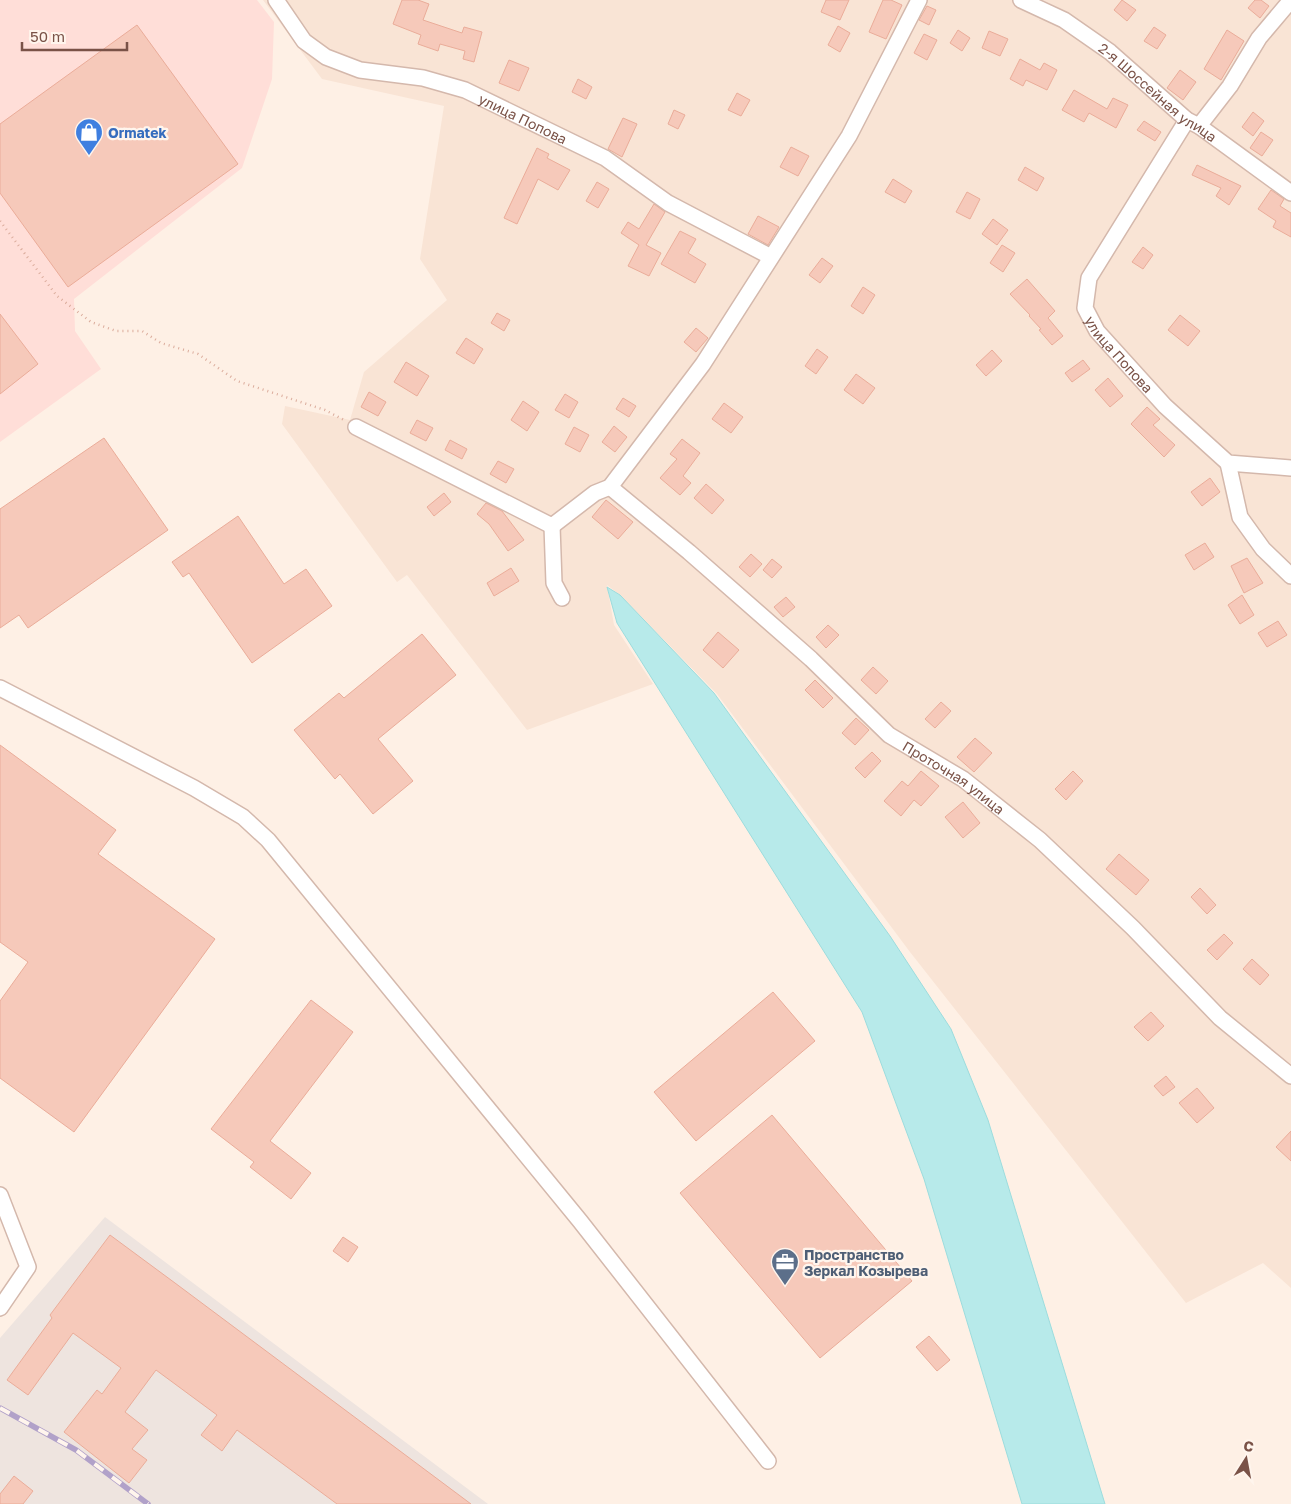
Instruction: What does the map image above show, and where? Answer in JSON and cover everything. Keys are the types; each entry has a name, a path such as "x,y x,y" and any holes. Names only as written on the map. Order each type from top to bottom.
{"street":[{"name":"улица Попова","path":"276,0 304,41 326,57 360,70 423,78 465,90 605,158 668,203 771,257"},
{"path":"552,526 595,493 610,487 703,364 849,136 918,0"},
{"name":"2-я Шоссейная улица","path":"1021,0 1064,20 1110,52 1193,123 1291,193"},
{"name":"улица Попова","path":"1228,463 1164,406 1097,331 1085,308 1089,278 1193,123 1230,86 1259,38 1291,0"},
{"path":"356,426 552,526"},
{"path":"1291,468 1228,463 1240,517 1264,549 1291,576"},
{"name":"Проточная улица","path":"610,487 689,552 811,658 889,735 963,779 1040,840 1133,928 1220,1018 1291,1076"},
{"path":"552,526 554,584 562,598"},
{"path":"0,688 194,788 242,817 268,840 580,1221 768,1461"},
{"path":"0,1195 28,1267 0,1308"}],"path":[{"path":"0,221 56,296 91,322 116,332 142,331 161,343 198,354 237,381 326,410 356,426"}],"shaded area":[{"path":"0,0 257,0 274,22 272,79 242,168 74,299 75,331 101,369 0,442"},
{"path":"263,0 1291,0 1291,1288 1263,1263 1186,1303 910,952 717,694 620,595 607,585 614,625 653,684 527,730 407,575 397,582 282,424 285,406 350,420 364,372 447,300 420,259 444,106 322,79"},
{"path":"105,1217 488,1504 0,1504 0,1338"}],"water":[{"path":"607,587 620,595 714,693 890,936 951,1029 988,1120 1105,1504 1022,1504 924,1179 862,1012 617,623"}],"building":[{"path":"402,0 418,0 429,4 423,20 462,33 464,27 482,32 474,62 463,59 465,51 440,44 438,51 418,44 421,35 393,24"},
{"path":"826,0 849,0 840,20 821,12"},
{"path":"883,0 891,0 902,5 886,39 869,32"},
{"path":"1122,0 1136,10 1127,21 1114,10"},
{"path":"1255,0 1261,0 1269,6 1260,18 1248,8"},
{"path":"927,6 936,10 929,25 919,20"},
{"path":"137,25 238,164 68,287 0,193 0,124"},
{"path":"838,26 850,33 840,52 828,45"},
{"path":"1154,27 1166,35 1157,49 1144,41"},
{"path":"958,30 970,38 962,51 950,43"},
{"path":"1227,30 1244,41 1221,80 1204,69"},
{"path":"989,31 1008,39 1000,56 982,48"},
{"path":"924,34 937,40 927,60 914,53"},
{"path":"1020,59 1040,70 1044,63 1057,70 1047,90 1026,80 1023,86 1010,79"},
{"path":"509,60 529,68 519,91 499,83"},
{"path":"1180,70 1196,82 1183,100 1167,88"},
{"path":"578,79 592,87 586,99 572,92"},
{"path":"1074,90 1107,109 1113,98 1128,105 1116,128 1089,113 1084,122 1062,110"},
{"path":"737,93 750,100 741,116 728,110"},
{"path":"674,110 685,115 678,129 668,124"},
{"path":"1253,112 1264,121 1253,136 1242,127"},
{"path":"623,118 637,124 622,157 608,149"},
{"path":"1144,121 1161,132 1155,141 1137,130"},
{"path":"1261,132 1273,140 1262,156 1250,148"},
{"path":"791,147 809,156 798,176 780,167"},
{"path":"537,148 549,154 547,158 570,170 558,190 538,179 517,224 504,218"},
{"path":"1197,165 1241,186 1229,205 1216,196 1221,188 1192,175"},
{"path":"1025,167 1044,178 1037,191 1018,180"},
{"path":"893,179 912,191 905,203 885,192"},
{"path":"597,182 609,189 598,208 586,201"},
{"path":"1271,190 1284,199 1280,206 1291,213 1291,237 1273,227 1276,221 1258,209"},
{"path":"967,192 980,199 970,219 956,212"},
{"path":"654,204 665,212 646,245 661,253 649,276 628,266 639,245 621,233 628,222 639,229"},
{"path":"758,216 779,227 768,245 748,234"},
{"path":"993,219 1008,230 997,245 982,234"},
{"path":"680,231 696,239 688,253 706,264 695,283 661,264"},
{"path":"1002,245 1015,253 1003,272 990,263"},
{"path":"1143,247 1153,255 1143,269 1132,262"},
{"path":"822,258 833,266 820,283 809,275"},
{"path":"1027,279 1055,311 1048,318 1063,336 1052,345 1039,330 1041,329 1030,315 1010,294"},
{"path":"863,287 875,295 863,314 851,306"},
{"path":"497,313 510,320 504,331 491,323"},
{"path":"0,314 38,364 0,394"},
{"path":"1180,315 1200,331 1188,346 1168,330"},
{"path":"696,328 708,338 696,352 684,342"},
{"path":"466,338 483,349 474,364 456,353"},
{"path":"817,349 828,357 816,374 805,366"},
{"path":"992,350 1002,361 986,376 976,365"},
{"path":"1083,360 1090,369 1072,382 1065,373"},
{"path":"406,362 429,376 417,396 394,382"},
{"path":"856,374 875,388 863,404 844,390"},
{"path":"1108,378 1123,396 1110,407 1095,390"},
{"path":"369,392 386,402 378,416 361,407"},
{"path":"565,394 578,402 569,418 555,410"},
{"path":"623,398 636,406 629,417 616,409"},
{"path":"523,401 539,412 527,431 511,420"},
{"path":"724,403 743,417 731,433 712,419"},
{"path":"1147,407 1160,419 1153,425 1175,445 1164,457 1131,424"},
{"path":"417,420 433,428 426,441 410,433"},
{"path":"614,426 627,437 615,452 602,442"},
{"path":"574,427 589,435 580,452 565,444"},
{"path":"104,438 168,530 28,628 19,615 0,628 0,509"},
{"path":"682,439 700,453 683,476 691,483 680,495 660,478 677,459 670,454"},
{"path":"450,440 467,449 462,459 445,450"},
{"path":"498,461 514,469 506,483 490,474"},
{"path":"1210,478 1220,492 1202,506 1191,492"},
{"path":"706,484 724,500 712,514 694,498"},
{"path":"444,493 451,502 434,516 427,507"},
{"path":"606,500 633,522 618,539 592,517"},
{"path":"486,503 502,511 524,540 508,551 489,524 477,514"},
{"path":"238,516 284,584 306,569 332,606 252,663 189,573 183,577 172,562"},
{"path":"1205,543 1214,557 1194,570 1185,555"},
{"path":"751,554 762,564 750,577 739,567"},
{"path":"1247,558 1263,583 1244,593 1231,566"},
{"path":"772,559 782,567 772,578 763,570"},
{"path":"511,568 519,581 494,596 487,583"},
{"path":"1242,595 1254,615 1240,624 1228,605"},
{"path":"786,597 795,607 783,617 774,607"},
{"path":"1278,621 1287,635 1267,647 1258,633"},
{"path":"828,625 839,635 826,648 816,637"},
{"path":"718,632 739,650 723,668 703,650"},
{"path":"422,634 456,675 378,739 413,781 373,814 340,774 335,779 294,730 339,693 344,698"},
{"path":"873,667 888,681 876,694 861,680"},
{"path":"815,680 833,698 823,708 805,690"},
{"path":"941,702 951,711 935,728 925,719"},
{"path":"856,718 869,730 855,745 842,733"},
{"path":"975,738 992,753 974,772 957,757"},
{"path":"0,745 116,830 98,854 215,939 74,1132 0,1078 0,1001 28,962 0,942"},
{"path":"872,752 881,761 865,778 855,768"},
{"path":"921,771 939,786 921,806 914,800 901,816 884,801 902,781 908,786"},
{"path":"1073,771 1083,781 1066,800 1055,789"},
{"path":"963,802 980,823 963,838 945,817"},
{"path":"1119,854 1149,880 1136,895 1106,869"},
{"path":"1200,888 1216,905 1207,914 1191,897"},
{"path":"1224,934 1233,943 1217,960 1207,950"},
{"path":"1252,959 1269,975 1260,985 1243,969"},
{"path":"773,992 815,1041 696,1141 654,1092"},
{"path":"311,1000 353,1032 270,1141 311,1173 291,1199 250,1167 254,1162 211,1129"},
{"path":"1151,1012 1164,1026 1148,1041 1134,1027"},
{"path":"1166,1076 1175,1087 1163,1096 1154,1086"},
{"path":"1197,1088 1214,1108 1197,1123 1179,1103"},
{"path":"772,1115 912,1281 820,1358 680,1193"},
{"path":"1291,1131 1291,1161 1276,1147"},
{"path":"110,1235 471,1504 337,1504 237,1430 222,1451 201,1435 217,1415 156,1370 125,1412 148,1430 132,1449 147,1460 129,1483 64,1432 97,1390 102,1394 121,1368 73,1333 28,1395 7,1380 52,1318 50,1315"},
{"path":"343,1237 358,1247 348,1262 333,1251"},
{"path":"929,1336 950,1360 937,1371 916,1347"},
{"path":"14,1476 33,1491 23,1504 0,1504 0,1494"}],"railway":[{"path":"0,1408 76,1450 148,1504"}],"place":[{"name":"Ormatek","path":"89,156"},
{"name":"Пространство Зеркал Козырева","path":"785,1286"}]}
